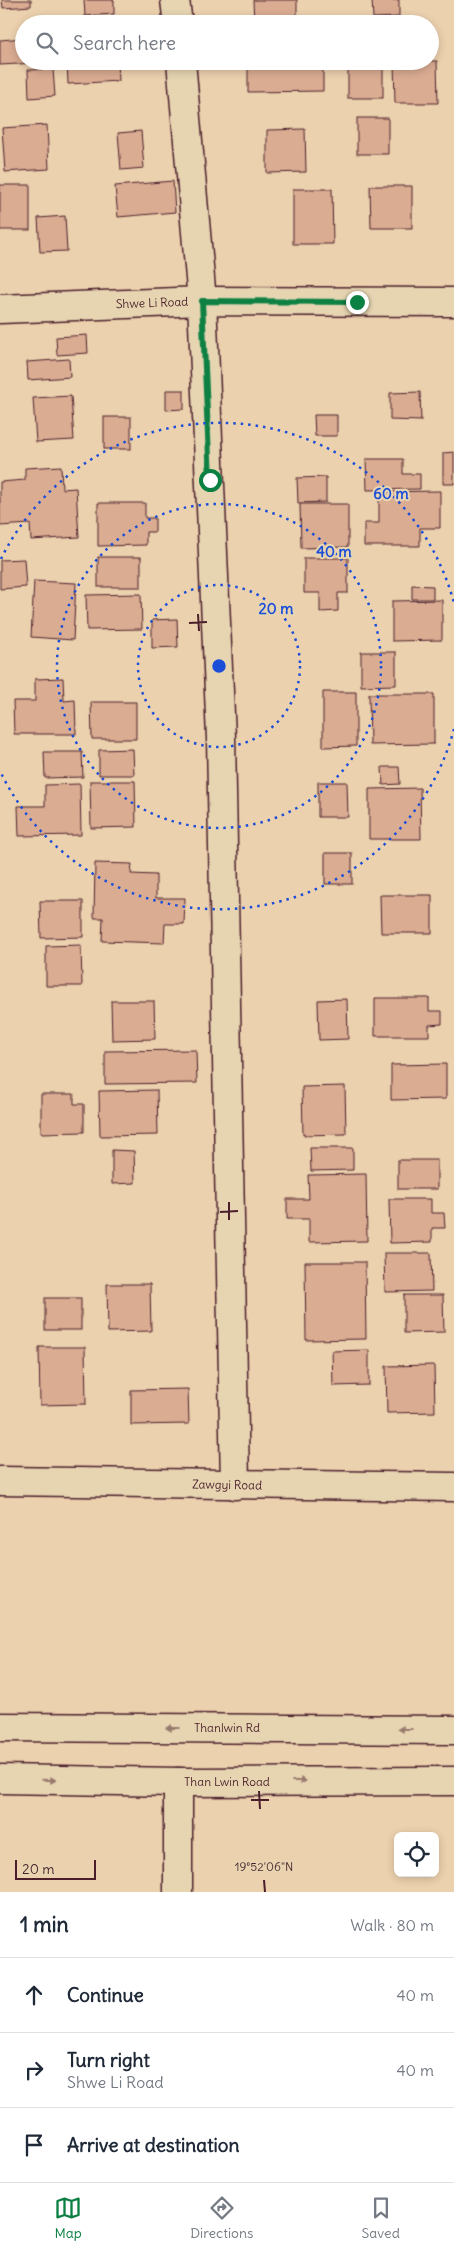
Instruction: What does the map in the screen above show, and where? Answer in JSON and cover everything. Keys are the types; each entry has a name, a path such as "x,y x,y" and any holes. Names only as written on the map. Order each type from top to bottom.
{"street":[{"path":"175,0 177,15"},
{"path":"182,70 202,301 221,738 235,1485"},
{"name":"Shwe Li Road","path":"0,309 202,301 454,302"},
{"name":"Zawgyi Road","path":"0,1481 454,1486"},
{"name":"Thanlwin Rd","path":"0,1727 454,1730"},
{"name":"Than Lwin Road","path":"0,1779 178,1782 454,1781"},
{"path":"178,1782 178,1892"}],"building":[{"path":"2,0 31,0 31,6 3,8"},
{"path":"84,0 114,0 114,14 85,15"},
{"path":"253,0 297,0 297,15 254,15"},
{"path":"372,0 399,0 399,15 373,15"},
{"path":"15,39 15,64 0,65 0,40"},
{"path":"28,70 53,70 55,96 29,98"},
{"path":"67,70 118,70 119,81 68,84"},
{"path":"248,70 323,70 323,91 248,92"},
{"path":"348,70 383,70 383,98 348,98"},
{"path":"394,70 437,70 438,103 395,103"},
{"path":"357,118 388,118 388,154 357,154"},
{"path":"47,125 49,169 5,172 2,128"},
{"path":"305,129 306,172 267,173 267,130"},
{"path":"141,131 144,168 121,170 118,133"},
{"path":"173,181 175,212 118,217 115,186"},
{"path":"0,185 30,185 30,230 0,230"},
{"path":"370,186 412,186 412,228 371,228"},
{"path":"293,189 332,189 333,244 293,244"},
{"path":"65,216 67,251 40,252 38,218"},
{"path":"87,335 88,353 57,355 56,337"},
{"path":"69,359 70,377 28,380 27,362"},
{"path":"166,390 184,390 184,409 166,410"},
{"path":"420,392 421,421 390,420 390,393"},
{"path":"71,396 74,440 36,442 33,398"},
{"path":"314,415 337,415 337,436 315,436"},
{"path":"104,417 131,417 131,449 104,449"},
{"path":"454,452 454,484 443,484 443,453"},
{"path":"366,459 403,459 403,474 420,474 420,489 367,490"},
{"path":"61,466 62,489 76,488 79,537 31,540 30,524 0,526 0,482 25,480 25,468"},
{"path":"326,477 326,502 298,503 297,478"},
{"path":"440,491 440,528 420,528 420,546 364,546 364,523 379,523 379,492"},
{"path":"98,503 145,503 145,518 155,518 155,532 146,532 146,545 98,546"},
{"path":"300,504 348,504 348,547 301,548"},
{"path":"98,557 141,557 141,587 98,587"},
{"path":"304,558 348,558 348,593 338,593 338,611 320,612 320,593 304,593"},
{"path":"24,559 26,587 0,589 0,560"},
{"path":"34,581 76,583 73,640 31,637"},
{"path":"412,585 433,586 433,599 412,599"},
{"path":"141,594 142,629 87,630 86,595"},
{"path":"442,600 442,640 392,641 392,601"},
{"path":"177,619 178,647 152,648 152,620"},
{"path":"361,652 396,652 396,685 361,686"},
{"path":"63,678 64,701 75,700 76,734 14,734 13,701 35,701 35,679"},
{"path":"323,692 356,692 356,746 323,747"},
{"path":"369,694 434,694 434,744 370,745"},
{"path":"91,702 136,702 136,739 92,739"},
{"path":"133,749 134,775 99,775 99,750"},
{"path":"44,752 82,752 83,777 45,778"},
{"path":"382,767 399,767 400,784 383,785"},
{"path":"90,781 135,781 136,827 91,828"},
{"path":"318,782 347,782 348,817 318,817"},
{"path":"80,784 81,835 19,836 18,806 45,806 45,785"},
{"path":"420,788 421,839 369,839 369,789"},
{"path":"325,853 352,853 352,884 325,884"},
{"path":"95,863 132,864 131,874 156,875 156,898 185,898 184,924 165,924 164,943 102,941 103,918 94,918"},
{"path":"380,895 432,895 432,933 381,933"},
{"path":"40,901 83,901 83,937 41,938"},
{"path":"81,945 82,986 46,986 46,946"},
{"path":"375,998 429,998 429,1011 442,1011 442,1024 429,1025 429,1036 375,1036"},
{"path":"347,999 348,1039 319,1040 318,1000"},
{"path":"111,1001 154,1001 155,1039 112,1040"},
{"path":"196,1050 197,1083 105,1084 105,1051"},
{"path":"446,1064 446,1099 391,1100 391,1065"},
{"path":"345,1086 346,1134 303,1135 302,1087"},
{"path":"157,1090 158,1135 100,1136 99,1091"},
{"path":"41,1094 74,1094 74,1104 84,1104 84,1132 41,1133"},
{"path":"310,1148 353,1148 353,1170 311,1171"},
{"path":"112,1150 134,1151 135,1183 112,1184"},
{"path":"398,1160 437,1160 437,1189 398,1189"},
{"path":"366,1174 367,1241 309,1242 309,1219 287,1219 287,1199 309,1199 308,1175"},
{"path":"389,1199 431,1199 431,1213 444,1213 445,1228 432,1228 432,1242 390,1243"},
{"path":"384,1253 431,1253 432,1291 385,1292"},
{"path":"305,1262 365,1262 366,1339 306,1340"},
{"path":"107,1284 150,1284 151,1331 108,1332"},
{"path":"404,1295 443,1295 444,1332 404,1333"},
{"path":"45,1298 81,1298 81,1330 45,1330"},
{"path":"39,1347 85,1347 86,1404 40,1405"},
{"path":"369,1350 369,1385 333,1386 332,1351"},
{"path":"434,1365 435,1412 387,1413 386,1366"},
{"path":"188,1389 189,1424 131,1425 131,1390"}],"route":[{"path":"210,480 202,301 357,302"}]}
